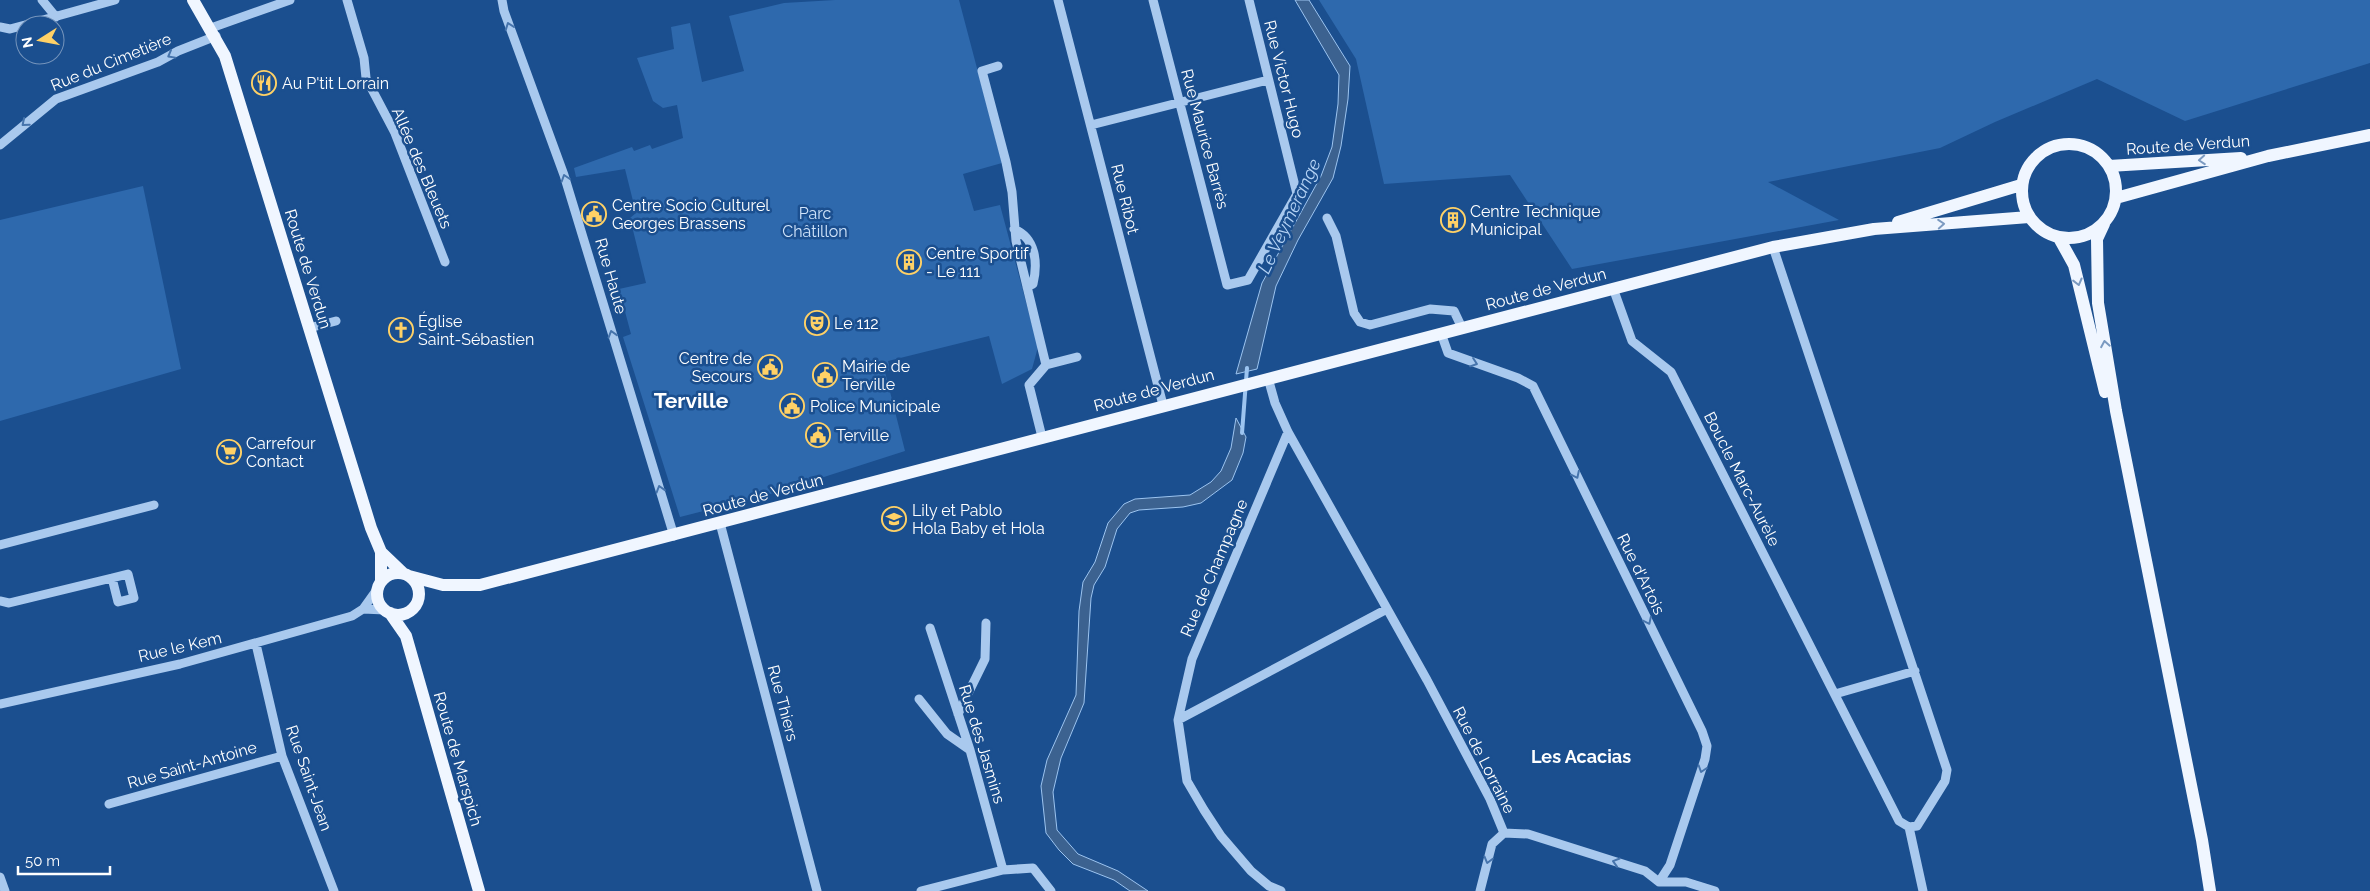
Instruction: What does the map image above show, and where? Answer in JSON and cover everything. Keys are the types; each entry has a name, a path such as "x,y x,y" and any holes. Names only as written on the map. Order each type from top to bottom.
{"main road":[{"name":"Route de Verdun","path":"193,0 214,32 225,56 380,552 380,585"},
{"name":"Route de Verdun","path":"2116,198 2268,156 2370,135"},
{"path":"2104,224 2083,237 2059,238 2042,230 2029,217 2022,202 2022,186 2026,172 2034,159 2045,150 2058,145 2073,144 2087,147 2100,155 2109,166 2116,186 2116,198 2112,212 2097,239 2098,303 2202,840 2210,891"},
{"name":"Route de Verdun","path":"2109,166 2268,156"},
{"name":"Route de Verdun","path":"1874,229 2022,186"},
{"name":"Route de Verdun","path":"380,552 406,574 443,585 480,585 674,536 1219,390 1773,247 1874,229 2029,217"},
{"path":"2059,238 2074,265 2110,413 2134,495"},
{"path":"391,574 406,574 418,586 418,599 410,611 400,615 387,612 378,600 380,585 391,574"},
{"name":"Route de Verdun","path":"418,599 443,585"},
{"name":"Route de Marspich","path":"406,636 410,611"},
{"name":"Route de Marspich","path":"387,612 406,636 479,891"}],"street":[{"path":"42,0 54,15"},
{"path":"63,15 114,0"},
{"name":"Rue du Cimetière","path":"0,145 56,99 158,62 214,32 290,0"},
{"name":"Allée des Bleuets","path":"347,0 364,58 366,78 395,134 445,262"},
{"name":"Rue Haute","path":"502,0 504,11 564,175 674,536"},
{"name":"Rue Ribot","path":"1058,0 1163,405"},
{"name":"Rue Maurice Barrès","path":"1153,0 1227,285"},
{"name":"Rue Victor Hugo","path":"1227,285 1248,280 1297,194 1249,0"},
{"path":"0,27 10,29 15,28"},
{"path":"998,66 982,71 1006,162 1012,192 1014,229 1046,365"},
{"path":"1091,125 1180,104 1268,80"},
{"path":"1327,218 1336,236 1354,313 1360,322 1370,326 1430,309 1454,311 1462,328"},
{"path":"1014,229 1023,232 1030,240 1035,254 1036,273 1033,284 1027,287"},
{"path":"1773,247 1947,770 1945,781 1917,826 1908,827"},
{"name":"Boucle Marc-Aurèle","path":"1613,288 1632,341 1671,372 1899,821 1908,827 1922,891"},
{"path":"309,328 336,322"},
{"name":"Rue d'Artois","path":"1441,333 1448,353 1518,378 1533,386 1702,731 1707,746 1705,759 1670,865 1659,887"},
{"path":"1042,437 1029,385 1046,365 1077,357"},
{"name":"Rue de Lorraine","path":"1268,378 1275,403 1288,432 1490,799 1504,833 1528,834 1645,871 1659,887"},
{"name":"Rue de Champagne","path":"1281,891 1269,886 1251,870 1220,836 1204,810 1187,781 1178,720 1192,659 1288,432"},
{"path":"0,545 154,505"},
{"name":"Rue Thiers","path":"720,523 817,891"},
{"path":"0,601 9,604 112,578"},
{"name":"Rue le Kem","path":"0,704 256,644 352,616 363,609 380,585"},
{"name":"Rue le Kem","path":"363,609 387,612"},
{"path":"1178,720 1387,609"},
{"path":"958,714 985,659 986,624"},
{"name":"Rue des Jasmins","path":"930,628 970,750 1003,870"},
{"name":"Rue Saint-Jean","path":"256,644 282,756 334,891"},
{"path":"1835,694 1915,671"},
{"path":"919,699 947,734 970,750"},
{"name":"Rue Saint-Antoine","path":"109,804 282,756"},
{"path":"1480,891 1492,844 1504,833"},
{"path":"921,891 1003,870 1033,868 1051,891"},
{"path":"0,877 6,891"},
{"path":"1659,887 1686,882 1715,891"}],"green space":[{"name":"Parc Châtillon","path":"835,0 959,0 1002,163 963,174 974,211 1000,205 1038,347 1032,369 1002,384 989,336 888,361 890,370 885,372 905,451 774,493 680,517 623,337 631,334 619,289 646,283 630,218 636,213 625,169 576,177 574,168 632,147 634,151 650,145 652,149 683,138 677,105 663,108 653,101 637,58 674,49 671,27 690,23 702,82 744,71 729,16 784,3"},
{"path":"1319,0 2370,0 2370,63 2185,121 2097,79 1995,122 1940,148 1768,182 1839,220 1572,269 1510,175 1384,184 1356,59"},
{"path":"143,186 181,369 0,421 0,220"}],"shaded area":[{"path":"1295,0 1309,0 1350,66 1348,99 1341,146 1333,178 1298,240 1276,286 1257,369 1236,374 1262,283 1321,176 1332,147 1338,104 1339,75"},
{"path":"1236,418 1246,437 1243,453 1232,480 1201,503 1183,507 1139,510 1130,513 1117,529 1105,567 1094,585 1091,598 1084,703 1061,758 1053,792 1057,830 1078,854 1118,871 1148,891 1130,891 1114,880 1073,864 1046,833 1041,786 1047,760 1076,695 1079,611 1083,582 1095,562 1108,523 1124,504 1135,499 1190,495 1211,482 1221,471 1231,448"}],"waterway":[{"name":"Le Veymerange","path":"1242,433 1247,368"}],"place":[{"name":"Au P'tit Lorrain","path":"264,83"},
{"name":"Centre Socio Culturel Georges Brassens","path":"594,214"},
{"name":"Centre Technique Municipal","path":"1453,220"},
{"name":"Centre Sportif - Le 111","path":"909,262"},
{"name":"Le 112","path":"817,323"},
{"name":"Église Saint-Sébastien","path":"401,330"},
{"name":"Centre de Secours","path":"770,367"},
{"name":"Mairie de Terville","path":"825,375"},
{"name":"Police Municipale","path":"792,406"},
{"name":"Terville","path":"818,435"},
{"name":"Carrefour Contact","path":"229,452"},
{"name":"Lily et Pablo Hola Baby et Hola","path":"894,519"}],"district":[{"name":"Terville","path":"691,400"},
{"name":"Les Acacias","path":"1581,756"}]}
